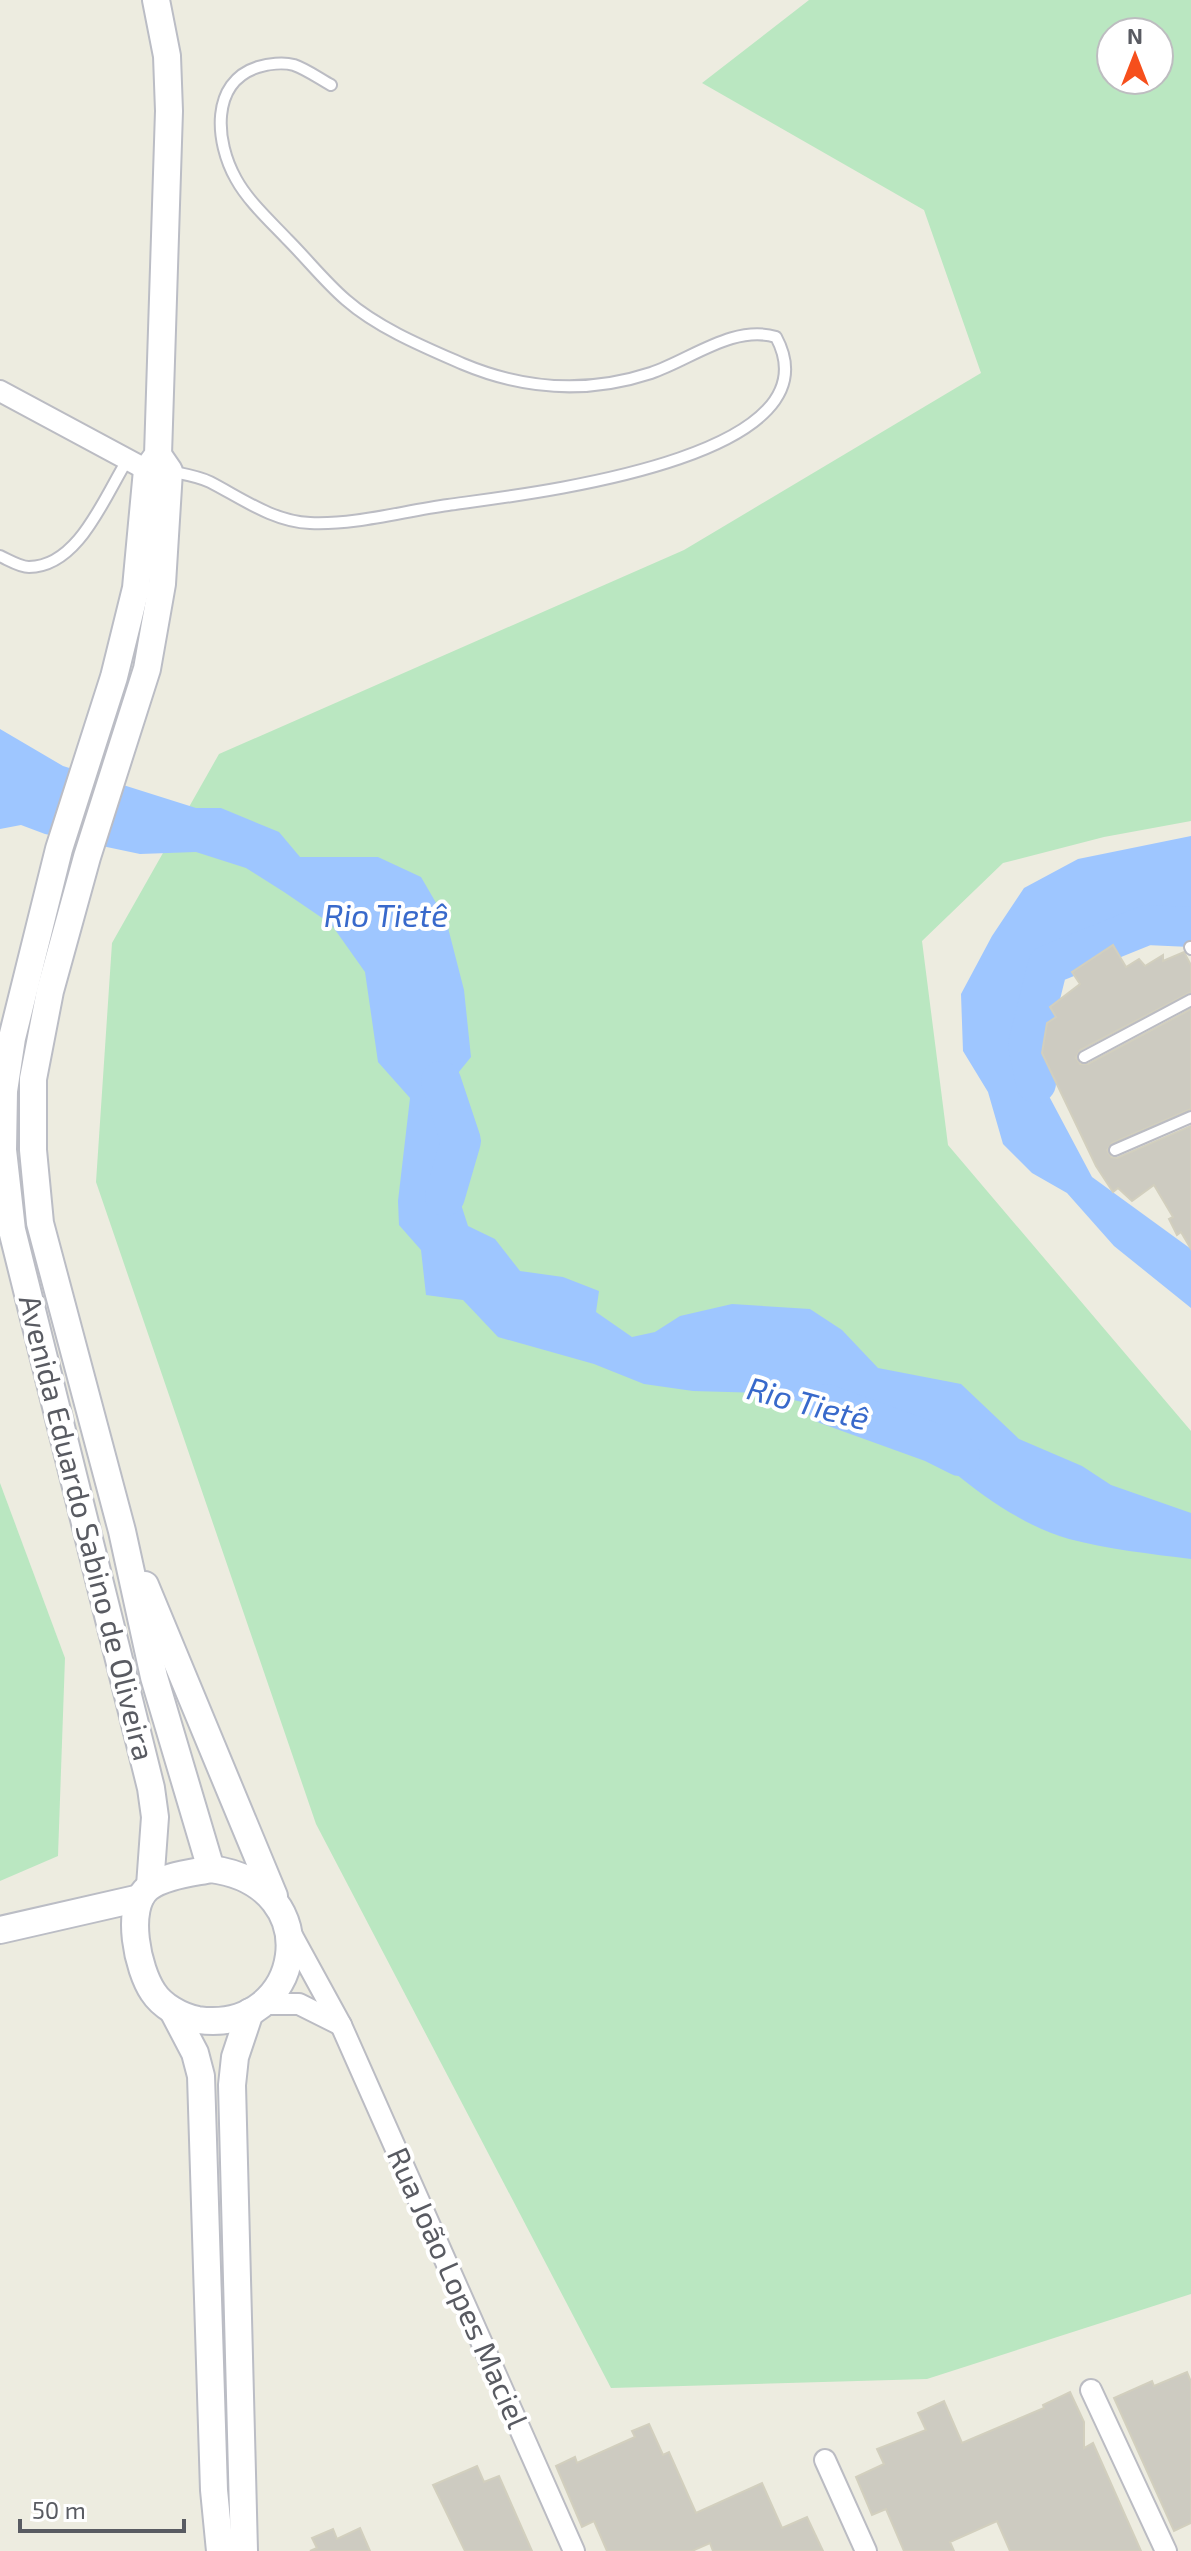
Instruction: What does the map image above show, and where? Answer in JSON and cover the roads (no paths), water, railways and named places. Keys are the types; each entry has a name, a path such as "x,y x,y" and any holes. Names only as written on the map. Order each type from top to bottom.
{"main road":[{"path":"150,464 169,111 167,56 156,0"},
{"name":"Avenida Eduardo Sabino de Oliveira","path":"145,1892 155,1817 151,1788 12,1230 3,1150 4,1091 12,1038 59,849 114,677 136,588 150,464"},
{"name":"Avenida Eduardo Sabino de Oliveira","path":"122,1531 40,1223 33,1150 33,1079 50,991 87,857 147,669 162,584 150,464"},
{"path":"122,1531 154,1677 211,1869"},
{"path":"122,1531 288,1928 290,1949 286,1970 276,1989 256,2008 235,2057 232,2085 244,2551"},
{"path":"0,1930 81,1914 211,1869 236,1872 257,1883 275,1900"},
{"path":"145,1892 136,1930 137,1956 143,1978 156,1997 173,2011 195,2053 201,2076 214,2490 220,2551"},
{"path":"81,1914 136,1930"},
{"path":"173,2011 211,2022 256,2008"}],"street":[{"path":"0,391 150,464"},
{"name":"Rua João Lopes Maciel","path":"288,1928 341,2025 574,2551"},
{"path":"256,2008 299,2004 341,2025"},
{"path":"1091,2390 1166,2551"},
{"path":"825,2460 866,2551"}],"lane":[{"path":"0,556 27,567 55,563 150,464 209,482 292,520 344,522 634,474 695,452 756,420 775,403 784,381 785,353 776,337 759,332 741,335 652,373 604,385 558,388 525,385 464,364 385,326 346,301 236,180 225,153 220,119 224,92 244,71 268,64 293,65 331,85"},
{"path":"1084,1057 1191,1000"},
{"path":"1115,1150 1191,1117"}],"water":[{"name":"Rio Tietê","path":"0,729 63,766 196,808 221,808 279,832 300,857 378,857 421,877 446,920 464,990 471,1057 445,1089 455,1117 464,1168 459,1198 468,1226 495,1239 520,1271 563,1277 599,1291 596,1312 632,1337 655,1332 680,1316 732,1304 810,1309 842,1330 878,1368 961,1384 1019,1439 1082,1466 1111,1485 1191,1513 1191,1559 1099,1546 1046,1531 976,1490 896,1420 868,1423 824,1407 763,1393 693,1391 644,1384 594,1364 498,1337 463,1300 426,1295 421,1250 399,1225 398,1201 410,1098 378,1062 365,972 331,924 246,868 196,852 140,854 45,834 21,825 0,829"},
{"path":"1191,836 1191,927 1152,924 1089,933 1053,954 1033,987 1032,1031 1042,1083 1092,1177 1191,1249 1191,1308 1114,1246 1067,1193 1032,1173 1003,1144 988,1092 963,1051 961,994 992,936 1024,888 1078,859"}],"waterway":[{"name":"Rio Tietê","path":"1036,1083 1028,1045 1048,965 1147,925 1191,927"},
{"name":"Rio Tietê","path":"441,1081 461,1141 445,1196"},
{"name":"Rio Tietê","path":"826,1404 934,1443 960,1456"}]}
